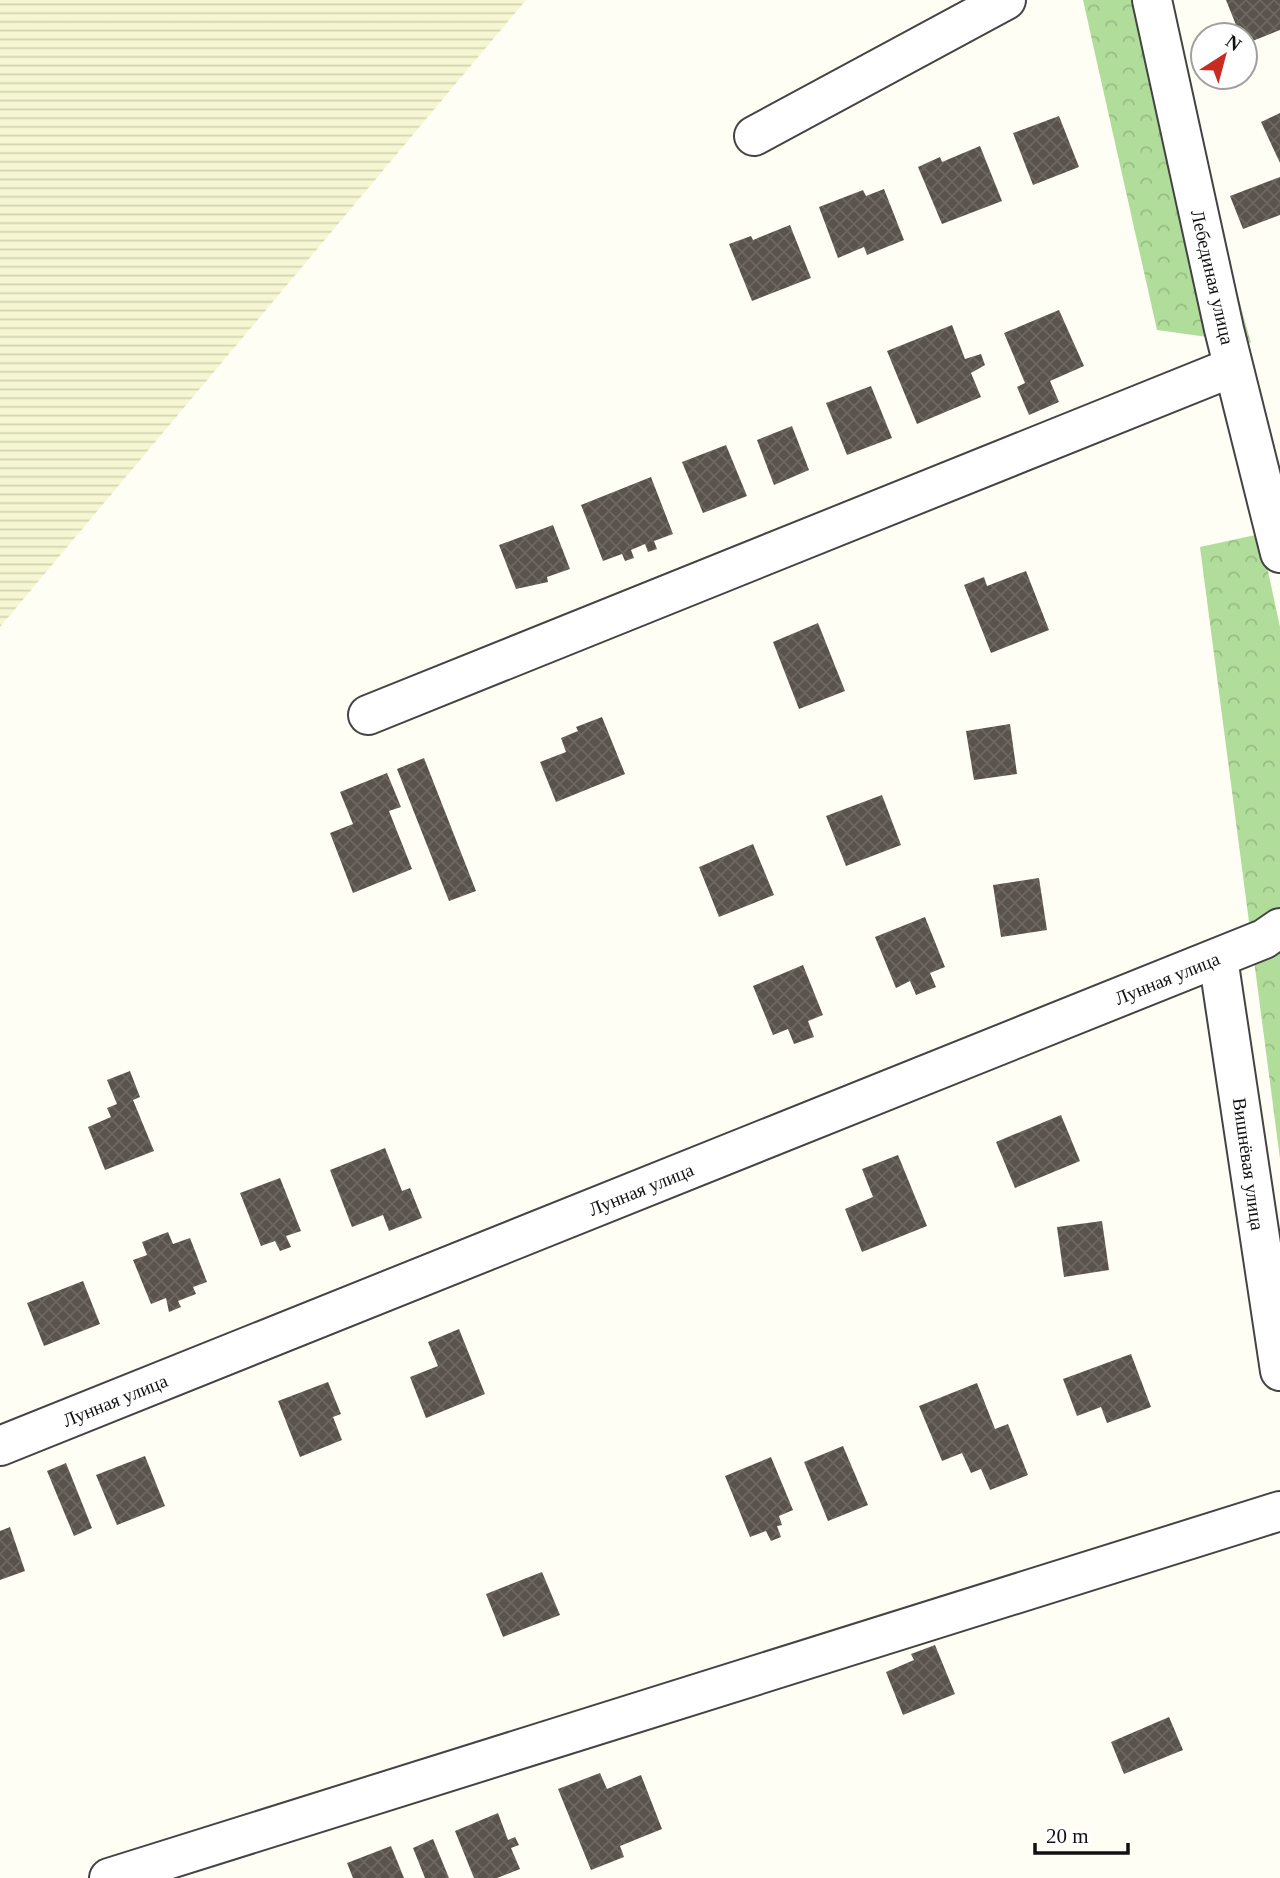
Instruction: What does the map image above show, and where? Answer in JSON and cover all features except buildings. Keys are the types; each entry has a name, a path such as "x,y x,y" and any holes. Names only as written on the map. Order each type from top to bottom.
{"street":[{"path":"754,136 1006,0"},
{"name":"Лебединая улица","path":"1152,0 1233,368 1280,553"},
{"path":"368,715 1233,368"},
{"name":"Лунная улица","path":"0,1446 1218,958 1264,939 1280,928"},
{"name":"Вишнёвая улица","path":"1218,958 1280,1371"},
{"path":"109,1878 1280,1511"}],"green space":[{"path":"0,0 526,0 0,627"},
{"path":"1083,0 1172,0 1189,91 1191,91 1226,253 1251,343 1157,330"},
{"path":"1260,534 1280,627 1280,1159 1200,547"}]}
